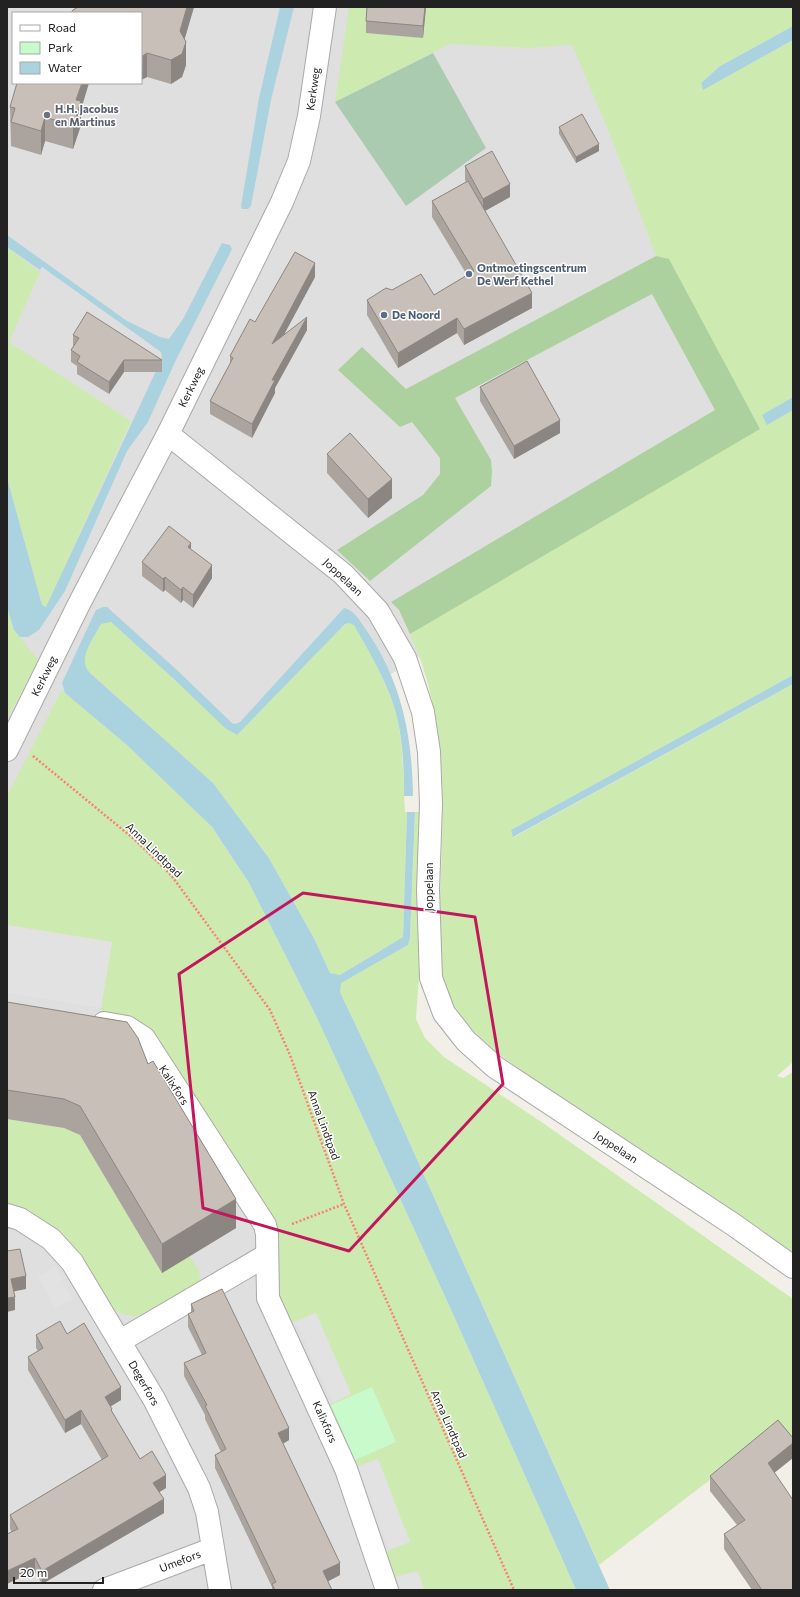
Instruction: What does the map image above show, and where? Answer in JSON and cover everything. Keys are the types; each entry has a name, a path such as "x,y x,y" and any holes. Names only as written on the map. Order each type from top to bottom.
{"street":[{"name":"Kerkweg","path":"10,745 79,604 168,434 282,202 299,161 309,116 325,7"},
{"name":"Joppelaan","path":"168,434 343,574 378,611 405,658 423,712 429,752 431,804 428,890 431,978 444,1013 466,1041 495,1067 734,1225 793,1267"},
{"name":"Kalixfors","path":"85,1020 128,1027 144,1038 261,1219 266,1234 268,1298 346,1469 387,1590"},
{"name":"Degerfors","path":"7,1215 20,1219 51,1239 72,1262 154,1399 199,1488 207,1512 220,1590"},
{"path":"120,1340 267,1256"},
{"name":"Umefors","path":"104,1590 212,1549"}],"path":[{"name":"Anna Lindtpad","path":"10,745 134,839 171,875 270,1010 290,1055 344,1204 514,1590"},
{"path":"266,1234 344,1204"}],"highlighted area":[{"path":"303,893 475,917 503,1084 349,1251 203,1208 179,974"}],"shaded area":[{"path":"7,7 596,7 793,396 793,430 317,719 134,867 449,1590 7,1590"},
{"path":"7,925 112,942 101,1008 7,993"},
{"path":"55,1267 72,1299 55,1308 38,1276"},
{"path":"316,1313 351,1394 333,1403 296,1322"},
{"path":"378,1459 410,1542 389,1550 358,1466"},
{"path":"418,1571 424,1590 401,1590 397,1577"}],"green space":[{"path":"349,7 793,7 793,26 720,66 701,83 703,89 793,40 793,397 762,415 767,425 793,410 793,675 511,830 514,837 793,684 793,1062 777,1076 783,1078 793,1072 793,1257 614,1136 506,1059 472,1029 451,1000 442,975 438,946 442,827 442,787 439,748 434,709 424,671 410,634 759,429 669,259 656,256 611,137 572,45 531,48 450,44 335,102"},
{"path":"433,53 486,148 406,206 335,102"},
{"path":"7,247 40,272 9,342 131,421 46,607 42,605 7,478"},
{"path":"656,256 669,259 760,429 410,634 399,610 391,602 715,410 652,294 455,398 491,460 491,486 370,581 337,550 423,495 440,474 440,458 412,422 400,427 338,370 362,347 406,389"},
{"path":"7,607 14,630 39,661 7,719"},
{"path":"111,622 225,728 237,735 345,624 349,623 355,625 379,670 389,693 394,705 399,729 402,753 405,812 407,812 403,937 340,975 330,973 315,940 269,858 213,783 85,668 84,663 86,651 101,624"},
{"path":"62,689 127,745 212,827 249,883 317,1018 448,1303 576,1590 424,1590 418,1571 394,1577 384,1552 409,1542 378,1459 353,1468 327,1405 351,1394 315,1313 289,1324 274,1294 275,1238 148,1028 132,1019 100,1013 112,942 7,925 7,796"},
{"path":"415,812 420,812 420,962 416,1019 425,1038 444,1057 543,1123 793,1299 793,1446 771,1433 599,1565 377,1070 340,992 340,983 408,945 410,938"},
{"path":"7,1119 64,1128 80,1135 162,1273 190,1256 200,1273 199,1283 146,1315 136,1317 122,1314 109,1305 7,1206"},
{"path":"372,1387 396,1442 355,1460 331,1405"}],"water":[{"path":"280,7 294,7 271,100 251,206 248,209 242,209 241,206 259,98"},
{"path":"793,26 793,40 703,90 701,83 720,66"},
{"path":"7,235 127,321 160,337 169,339 183,319 222,243 230,245 232,249 175,362 148,422 127,451 65,591 39,630 28,637 20,637 14,630 7,607 7,478 42,605 46,607 162,358 161,352 42,267 40,270 7,247"},
{"path":"793,397 793,410 767,425 762,415"},
{"path":"107,607 178,671 232,723 235,724 240,722 344,608 348,609 357,617 367,631 389,670 403,710 407,731 413,796 404,796 402,746 394,705 378,670 354,625 349,623 345,624 237,735 225,728 111,622 101,624 85,655 86,667 90,673 213,783 269,858 315,940 330,973 340,975 403,937 407,812 415,812 410,938 408,945 341,983 340,992 377,1070 610,1590 576,1590 448,1303 317,1018 249,883 212,827 127,745 65,693 62,683 96,610"},
{"path":"793,675 793,684 513,837 511,830"}],"building":[{"name":"H.H. Jacobus en Martinus","path":"78,7 187,7 180,31 186,42 182,54 171,60 147,53 142,56 142,12 72,12"},
{"path":"367,7 425,7 423,26 366,21"},
{"path":"17,84 82,84 76,100 81,101 73,126 45,117 41,131 11,122 15,108 10,107"},
{"path":"582,114 599,144 576,157 559,127"},
{"path":"492,151 510,184 483,199 465,166"},
{"path":"468,181 532,293 464,329 457,318 398,353 367,300 386,288 392,290 421,274 434,295 474,271 432,201"},
{"path":"295,252 315,263 272,344 307,317 272,380 275,380 252,424 210,401 233,358 230,356 250,319 255,322"},
{"path":"87,312 162,360 124,360 109,382 77,362 80,356 71,350 79,338 73,335"},
{"path":"527,361 560,420 514,446 480,387"},
{"path":"350,433 392,479 368,499 327,454"},
{"path":"169,526 191,543 188,547 212,565 193,595 183,587 181,590 165,577 163,579 142,562"},
{"path":"7,1002 127,1022 138,1038 148,1064 153,1061 236,1199 162,1244 80,1106 64,1099 7,1090"},
{"path":"20,1249 26,1276 11,1279 15,1297 7,1298 7,1251"},
{"path":"222,1289 289,1428 278,1433 340,1563 323,1571 332,1590 275,1590 272,1584 276,1582 215,1455 226,1449 205,1406 207,1405 184,1363 206,1353 188,1314 194,1311 191,1304"},
{"path":"60,1321 67,1334 84,1323 121,1387 105,1397 112,1409 111,1410 140,1459 152,1451 166,1475 153,1483 164,1499 42,1571 35,1558 7,1571 7,1534 18,1529 10,1515 108,1456 81,1410 65,1420 28,1357 43,1348 36,1335"},
{"path":"778,1420 793,1438 793,1443 768,1463 793,1500 793,1590 762,1590 724,1534 745,1520 710,1476"}],"place":[{"name":"H.H. Jacobus en Martinus","path":"47,115"},
{"name":"Ontmoetingscentrum De Werf Kethel","path":"469,274"},
{"name":"De Noord","path":"384,315"}]}
